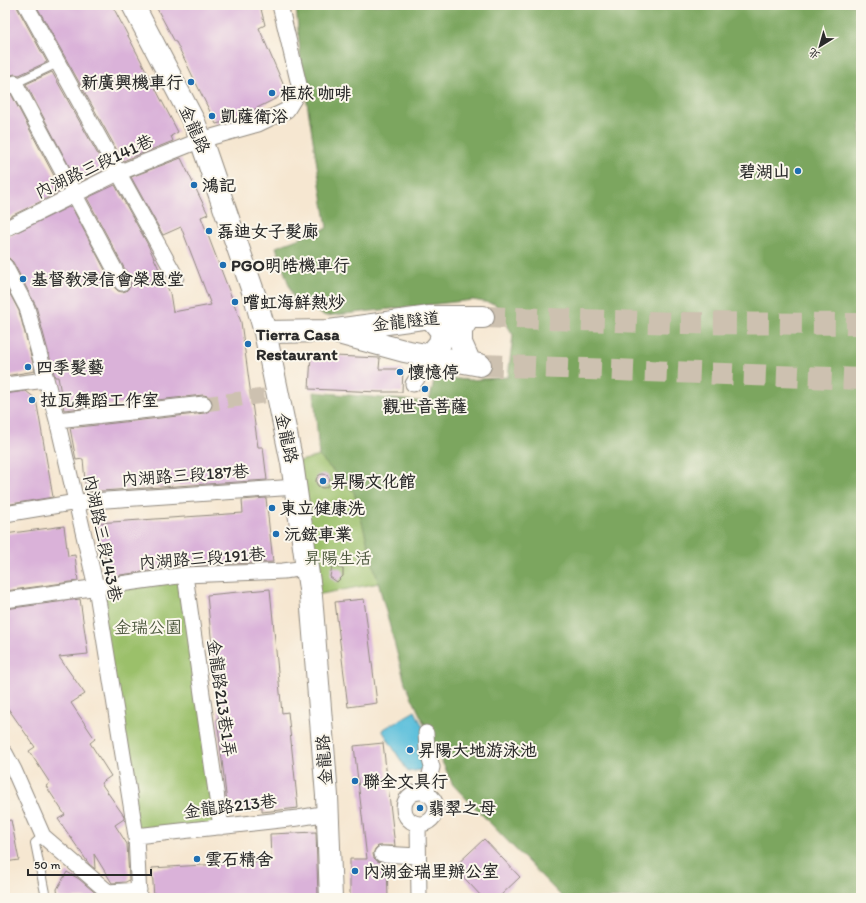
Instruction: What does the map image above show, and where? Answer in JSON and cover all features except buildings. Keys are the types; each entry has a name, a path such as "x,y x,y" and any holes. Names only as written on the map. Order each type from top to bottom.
{"street":[{"path":"26,5 176,278"},
{"name":"金龍路","path":"133,5 194,122 266,332 292,463 311,596 328,813 331,898"},
{"name":"內湖路三段141巷","path":"5,229 118,173 201,140 258,124 287,110 300,89 280,5"},
{"path":"10,85 74,195 122,284"},
{"name":"內湖路三段143巷","path":"5,266 26,308 46,380 96,587 136,836 139,894"},
{"path":"413,384 421,371 425,355 440,343 442,332 430,317"},
{"name":"金龍隧道","path":"266,332 329,331 430,317 476,317 461,330 461,343 475,364 404,351 329,331"},
{"path":"5,385 46,380"},
{"path":"56,420 204,404"},
{"name":"內湖路三段187巷","path":"5,514 76,502 296,487"},
{"name":"內湖路三段191巷","path":"5,600 186,575 283,571 307,568"},
{"name":"金龍路213巷1弄","path":"186,575 221,827"},
{"path":"426,733 432,767 428,782 427,794"},
{"path":"5,753 14,770 36,842 108,895 139,894"},
{"path":"416,792 427,794 435,802 436,813 429,822 424,824 418,825 409,821 403,812 404,802 411,794 416,792"},
{"name":"金龍路213巷","path":"136,836 328,813"},
{"path":"418,825 419,898"},
{"path":"382,854 418,856"}],"lane":[{"path":"10,85 58,63"},
{"path":"36,842 46,898"}],"green space":[{"path":"296,5 861,5 861,898 563,898 453,785 405,683 354,492 319,456 314,392 429,402 435,377 470,380 508,377 513,335 495,304 473,300 326,316 295,303 276,247 327,228 301,65"},
{"name":"昇陽生活","path":"319,456 354,492 379,583 311,596 292,463"},
{"name":"金瑞公園","path":"185,575 221,827 136,836 96,587"}],"water":[{"name":"昇陽大地游泳池","path":"415,711 424,729 427,769 408,772 382,730"}],"tunnel":[{"path":"483,317 678,323 861,324"},
{"path":"480,365 861,379"},
{"path":"204,404 278,394"}],"place":[{"name":"新廣興機車行","path":"191,82"},
{"name":"框旅 咖啡","path":"272,93"},
{"name":"凱薩衛浴","path":"212,116"},
{"name":"碧湖山","path":"798,171"},
{"name":"鴻記","path":"194,185"},
{"name":"磊迪女子髮廊","path":"209,231"},
{"name":"PGO明皓機車行","path":"223,265"},
{"name":"基督教浸信會榮恩堂","path":"23,279"},
{"name":"嚐虹海鮮熱炒","path":"235,302"},
{"name":"Tierra Casa Restaurant","path":"248,344"},
{"name":"四季髪藝","path":"28,367"},
{"name":"懷憶停","path":"400,372"},
{"name":"觀世音菩薩","path":"425,389"},
{"name":"拉瓦舞蹈工作室","path":"32,400"},
{"name":"昇陽文化館","path":"323,481"},
{"name":"東立健康洗","path":"272,508"},
{"name":"沅鋐車業","path":"276,534"},
{"name":"昇陽大地游泳池","path":"410,750"},
{"name":"聯全文具行","path":"355,781"},
{"name":"翡翠之母","path":"420,808"},
{"name":"雲石精舍","path":"197,859"},
{"name":"內湖金瑞里辦公室","path":"355,871"}]}
